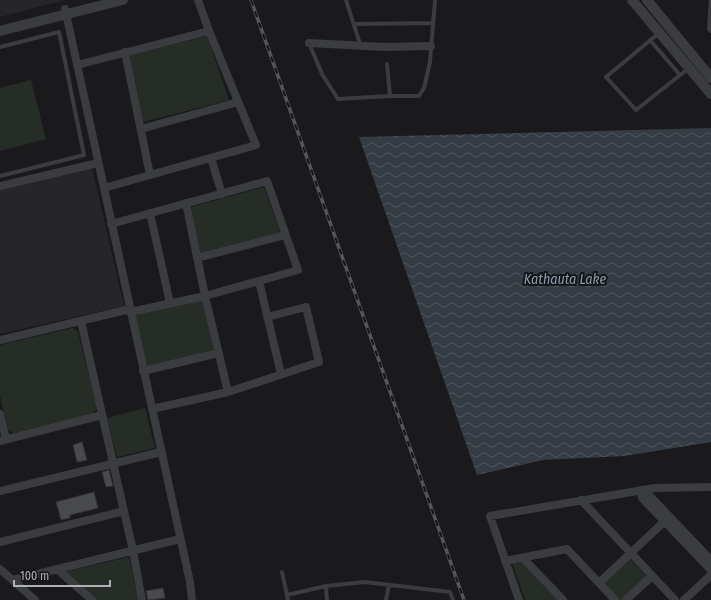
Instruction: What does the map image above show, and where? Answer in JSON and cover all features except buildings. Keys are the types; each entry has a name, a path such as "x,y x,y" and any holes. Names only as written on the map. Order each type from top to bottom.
{"street":[{"path":"0,31 66,12 101,0"},
{"path":"0,25 124,0"},
{"path":"104,188 256,145 209,31 198,0"},
{"path":"632,0 659,33 694,65 711,78"},
{"path":"647,0 694,65 711,94"},
{"path":"66,12 190,582 192,600"},
{"path":"77,64 209,31"},
{"path":"309,43 385,47 431,46"},
{"path":"125,52 150,175"},
{"path":"141,129 238,102"},
{"path":"210,158 222,194"},
{"path":"0,186 98,163"},
{"path":"0,340 81,321 205,296 298,270 267,182 111,224"},
{"path":"186,203 205,296 228,392"},
{"path":"150,213 170,303"},
{"path":"197,258 285,235"},
{"path":"259,281 281,374"},
{"path":"152,409 228,392 319,362 306,308 267,317"},
{"path":"81,321 114,464 142,600"},
{"path":"144,371 219,353"},
{"path":"0,414 3,440 102,415"},
{"path":"0,491 161,452"},
{"path":"519,600 490,516 655,488 711,487"},
{"path":"641,490 642,498 711,560"},
{"path":"581,500 675,600"},
{"path":"0,542 124,511"},
{"path":"599,583 667,519"},
{"path":"667,519 711,570"},
{"path":"13,580 180,540"},
{"path":"505,561 567,549 615,600"},
{"path":"523,558 563,600"},
{"path":"0,569 35,600"},
{"path":"58,570 92,600"},
{"path":"684,600 711,575"},
{"path":"626,600 652,576"}],"lane":[{"path":"346,0 360,44"},
{"path":"309,43 322,74 338,99 419,96 424,88 430,62 435,0"},
{"path":"711,0 709,29 711,31"},
{"path":"354,24 433,23"},
{"path":"0,47 59,32 84,155 0,176"},
{"path":"659,33 606,77 636,110 694,65"},
{"path":"650,40 680,75"},
{"path":"387,64 390,96"},
{"path":"282,572 288,598 326,586 365,582 450,592 453,600"},
{"path":"386,600 389,585"},
{"path":"326,586 327,600"}],"shaded area":[{"path":"0,0 65,0 0,17"},
{"path":"207,36 229,100 143,122 130,55"},
{"path":"31,80 46,139 0,151 0,88"},
{"path":"92,168 124,306 0,334 0,190"},
{"path":"264,187 280,232 200,255 191,207"},
{"path":"202,299 214,351 147,366 135,315"},
{"path":"73,328 78,332 97,408 92,414 14,433 8,429 0,396 0,345"},
{"path":"145,408 155,448 117,457 107,418"},
{"path":"129,557 138,600 96,600 64,572"},
{"path":"630,559 647,577 623,600 620,600 604,583"},
{"path":"521,561 558,600 525,600 512,563"}],"water":[{"name":"Kathauta Lake","path":"711,128 711,442 625,456 543,460 477,475 359,137"}],"railway":[{"path":"251,0 464,600"}]}
